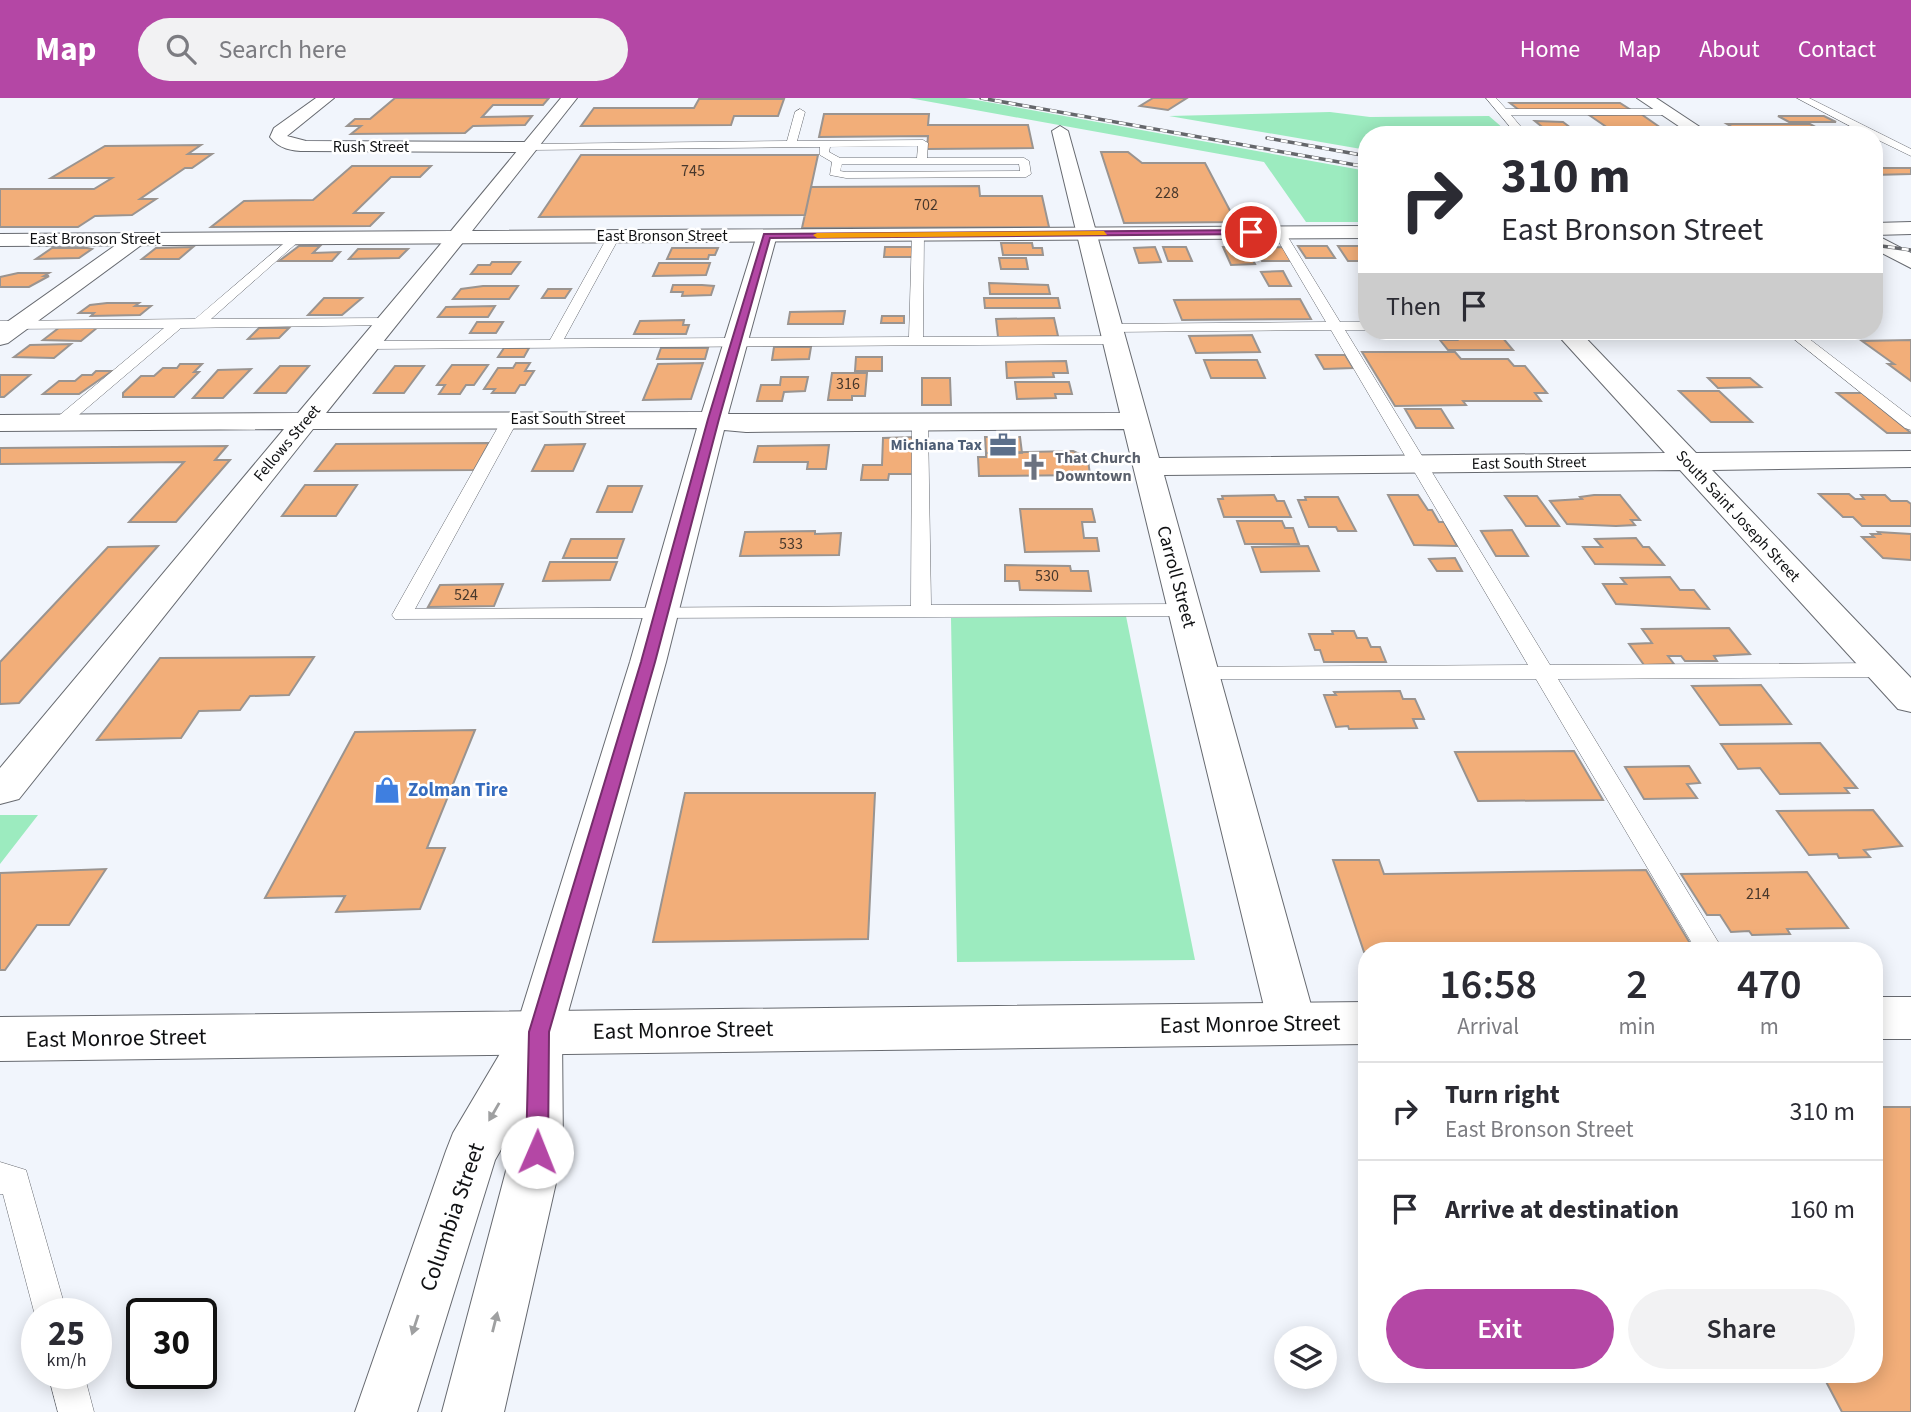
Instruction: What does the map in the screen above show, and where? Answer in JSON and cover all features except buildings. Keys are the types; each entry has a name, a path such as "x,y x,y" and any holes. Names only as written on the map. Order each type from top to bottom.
{"street":[{"name":"Rush Street","path":"326,98 280,132 280,140 292,145 310,146 530,147"},
{"name":"Fellows Street","path":"2,789 569,98"},
{"path":"1645,98 1690,126"},
{"name":"Carroll Street","path":"1060,131 1292,1023"},
{"path":"1883,229 1911,228"},
{"name":"East Bronson Street","path":"0,240 1358,232"},
{"name":"Columbia Street","path":"386,1412 472,1151 539,1032 662,613 713,419 767,236"},
{"path":"0,338 9,325 137,239"},
{"path":"1883,245 1911,262"},
{"name":"South Saint Joseph Street","path":"1574,340 1911,700"},
{"name":"East South Street","path":"0,422 713,419 746,424 1136,421"},
{"name":"East South Street","path":"1148,467 1911,459"},
{"path":"1883,1018 1911,1018"},
{"name":"East Monroe Street","path":"0,1039 1358,1023"},
{"name":"Columbia Street","path":"473,1412 537,1152 539,1032"}],"lane":[{"path":"1491,98 1515,126"},
{"path":"1802,98 1857,126"},
{"path":"791,145 800,112"},
{"path":"1503,112 1667,112"},
{"path":"1883,139 1911,153"},
{"path":"530,147 923,143 922,161"},
{"path":"825,144 824,153 838,161 1024,160 1026,174 846,175 834,173 838,161"},
{"path":"1279,232 1705,942"},
{"path":"916,342 918,234"},
{"path":"555,343 614,236"},
{"path":"199,323 295,238"},
{"path":"9,325 386,322"},
{"path":"61,422 177,324"},
{"path":"368,345 916,342 1358,326"},
{"path":"1802,340 1911,425"},
{"path":"510,420 402,615 1185,610"},
{"path":"920,423 920,610"},
{"path":"1201,674 1883,670"},
{"path":"0,1178 15,1181 46,1298"},
{"path":"70,1389 76,1412"}],"green space":[{"path":"909,98 965,98 1358,169 1358,222 1306,222 1264,162"},
{"path":"1330,112 1370,117 1489,116 1501,126 1358,126 1358,148 1169,116"},
{"path":"1126,616 1195,960 957,962 951,618"},
{"path":"0,815 38,815 0,864"}],"railway":[{"path":"981,98 1358,165"},
{"path":"1267,138 1358,154"},
{"path":"1883,246 1911,250"}],"slow traffic":[{"path":"817,235 1104,233"}],"place":[{"name":"Michiana Tax","path":"1003,445"},
{"name":"That Church Downtown","path":"1034,467"},
{"name":"Zolman Tire","path":"387,790"}],"route":[{"path":"537,1152 539,1032 648,662 713,419 767,236 1251,232"}]}
